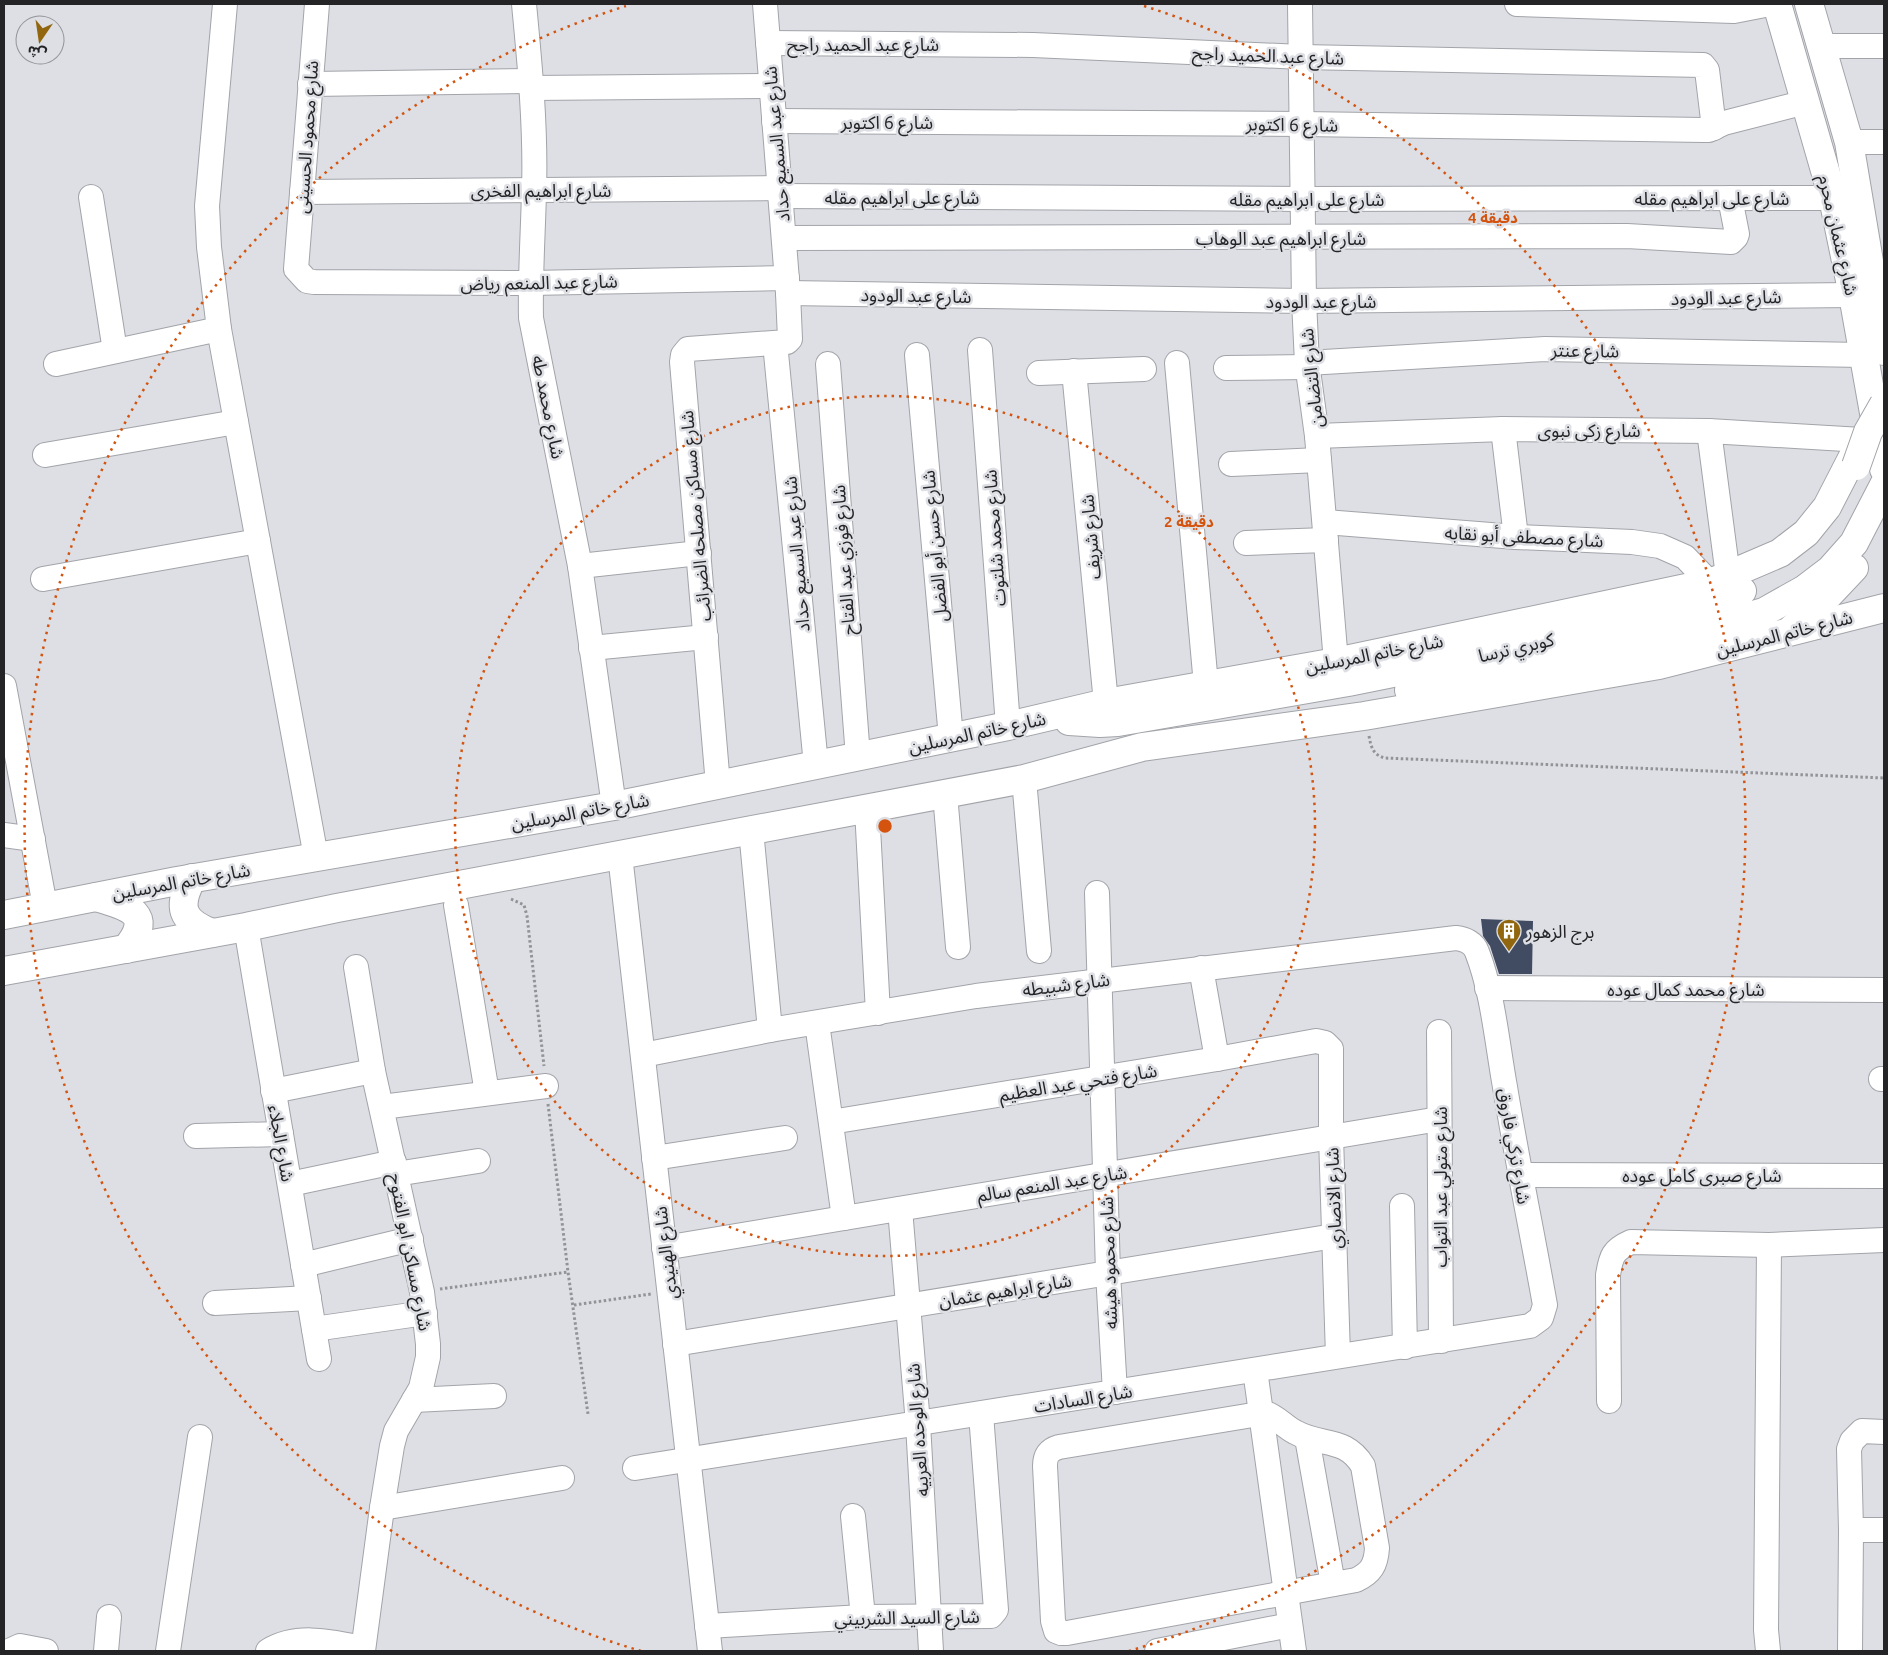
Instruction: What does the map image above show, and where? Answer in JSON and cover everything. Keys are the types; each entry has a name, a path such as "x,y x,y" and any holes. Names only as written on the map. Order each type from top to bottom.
{"main road":[{"name":"شارع عثمان محرم","path":"1777,4 1833,198 1853,295 1874,353"},
{"name":"شارع عثمان محرم","path":"1809,4 1849,142 1877,259 1873,421 1884,469"},
{"name":"شارع خاتم المرسلين","path":"4,915 192,878 614,806 951,738 1106,703 1336,662 1729,582 1780,553 1806,533 1826,507 1873,421"},
{"name":"كوبري ترسا","path":"1047,717 1082,722 1118,722 1348,682 1458,660 1705,604 1729,582 1786,568 1816,545 1838,512 1873,421"},
{"name":"كوبري ترسا","path":"1142,748 1246,723 1719,624 1764,612 1805,589 1830,570 1854,543 1884,485"},
{"path":"1789,631 1849,575 1872,544 1884,519"},
{"name":"شارع خاتم المرسلين","path":"4,971 246,927 1024,779 1142,748 1364,716 1660,665 1884,608"},
{"path":"192,878 183,899 186,916 198,928 212,933"},
{"path":"93,896 120,904 135,914 139,922 138,932 126,949"}],"street":[{"path":"224,4 207,206 209,247 219,329 316,857"},
{"name":"شارع محمود الحسينى","path":"296,270 316,4"},
{"name":"شارع محمد طه","path":"524,4 532,85 534,191 530,283 531,318 580,566 614,806"},
{"name":"شارع عبد السميع حداد","path":"765,4 788,286 790,336 781,343 816,765"},
{"name":"شارع التضامن","path":"1300,4 1304,301 1307,365 1317,436 1336,662"},
{"path":"1517,4 1734,11 1770,4"},
{"name":"شارع عبد الحميد راجح","path":"768,43 1033,45 1301,57 1703,64 1707,70 1714,128"},
{"path":"1821,46 1884,46"},
{"path":"310,84 771,86"},
{"name":"شارع 6 اكتوبر","path":"774,121 1302,124 1704,130 1806,102"},
{"path":"1849,142 1884,142"},
{"name":"شارع ابراهيم الفخرى","path":"302,192 780,192"},
{"name":"شارع على ابراهيم مقله","path":"780,192 1303,199 1833,198"},
{"path":"91,197 115,351"},
{"name":"شارع ابراهيم عبد الوهاب","path":"784,238 1627,236 1731,242 1737,234 1730,198"},
{"name":"شارع عبد المنعم رياض","path":"296,270 307,281 314,282 788,286"},
{"name":"شارع عبد الودود","path":"788,286 1304,301 1853,295"},
{"path":"56,364 219,329"},
{"name":"شارع مساكن مصلحه الضرائب","path":"718,785 682,362 683,355 688,349 781,343"},
{"name":"شارع عنتر","path":"1226,368 1307,365 1546,349 1874,353"},
{"name":"شارع محمد شلتوت","path":"980,350 1008,726"},
{"name":"شارع حسن أبو الفضل","path":"917,355 951,738"},
{"path":"1177,363 1206,685"},
{"name":"شارع فوزي عبد الفتاح","path":"828,364 858,757"},
{"path":"1039,373 1144,369"},
{"name":"شارع شريف","path":"1074,371 1106,703"},
{"name":"شارع زكى نبوى","path":"1317,436 1503,429 1710,431 1873,421"},
{"path":"45,454 236,422"},
{"path":"1503,429 1516,537"},
{"path":"1710,431 1729,582"},
{"path":"1231,464 1319,460"},
{"name":"شارع مصطفى أبو نقابه","path":"1246,543 1325,531 1632,542 1660,546 1685,557 1729,582"},
{"path":"43,579 258,541"},
{"path":"580,566 699,553"},
{"path":"591,648 706,637"},
{"path":"4,686 8,730 33,839 45,906"},
{"path":"1024,779 1039,951"},
{"path":"945,794 958,947"},
{"path":"867,809 878,1013"},
{"path":"751,830 770,1030"},
{"path":"4,836 33,839"},
{"name":"شارع الهنيدي","path":"620,856 710,1651"},
{"name":"شارع محمود هيشه","path":"1097,893 1108,1273 1115,1392"},
{"path":"456,905 487,1093"},
{"name":"شارع الجلاء","path":"246,927 319,1359"},
{"name":"شارع شبيطه","path":"643,1054 770,1030 976,996 1456,938 1463,939 1475,947 1479,960"},
{"name":"شارع تركي فاروق","path":"1479,960 1487,988 1545,1305 1541,1318 1530,1326"},
{"name":"شارع مساكن ابو الفتوح","path":"356,967 374,1070 424,1303 428,1357 421,1388 396,1432 392,1446 363,1650"},
{"path":"1201,968 1217,1059"},
{"name":"شارع محمد كمال عوده","path":"1487,988 1884,990"},
{"path":"817,1023 844,1218"},
{"name":"شارع متولي عبد التواب","path":"1439,1032 1441,1341"},
{"name":"شارع فتحي عبد العظيم","path":"831,1122 1316,1041 1325,1043"},
{"name":"شارع الانصاري","path":"1325,1043 1331,1049 1331,1137 1338,1356"},
{"path":"273,1091 374,1070"},
{"path":"382,1107 546,1086"},
{"name":"شارع عبد المنعم سالم","path":"664,1248 1439,1119"},
{"path":"196,1136 281,1134"},
{"path":"654,1158 785,1138"},
{"path":"290,1184 395,1168 478,1161"},
{"name":"شارع صبرى كامل عوده","path":"1520,1175 1884,1176"},
{"path":"1402,1206 1405,1347"},
{"name":"شارع الوحده العربيه","path":"900,1209 918,1424 931,1651"},
{"name":"شارع ابراهيم عثمان","path":"675,1344 1334,1236"},
{"path":"303,1265 411,1239"},
{"path":"1608,1401 1608,1274 1611,1259 1619,1248 1631,1242 1769,1245 1884,1240"},
{"path":"1768,1651 1766,1630 1769,1245"},
{"path":"215,1303 309,1298"},
{"path":"314,1329 424,1303"},
{"name":"شارع السادات","path":"635,1468 1530,1326"},
{"path":"1255,1370 1294,1651"},
{"path":"414,1400 494,1396"},
{"path":"1261,1413 1269,1414 1296,1433 1307,1438 1339,1445 1349,1450 1358,1457 1366,1475 1377,1548 1373,1568 1366,1575 1356,1580 1067,1633 1056,1631 1053,1626 1045,1466 1045,1460 1052,1449 1261,1413"},
{"name":"شارع السيد الشربيني","path":"707,1626 863,1616 992,1616 996,1610 981,1414"},
{"path":"1850,1651 1851,1530 1849,1449 1856,1435 1862,1431 1884,1432"},
{"path":"168,1651 200,1437"},
{"path":"1307,1438 1333,1584"},
{"path":"382,1508 562,1478"},
{"path":"853,1516 863,1616"},
{"path":"1851,1530 1884,1530"},
{"path":"106,1651 109,1618"},
{"path":"1157,1651 1290,1625"},
{"path":"268,1651 282,1643 305,1640 332,1642 363,1650"},
{"path":"9,1651 20,1646 46,1651"}],"path":[{"path":"1364,716 1372,749 1375,753 1385,758 1884,778"},
{"path":"424,1303 568,1272"},
{"path":"574,1305 669,1292"}],"building":[{"name":"برج الزهور","path":"1481,919 1533,921 1532,974 1499,974 1490,946 1483,936"}],"place":[{"name":"برج الزهور","path":"1509,952"}]}
